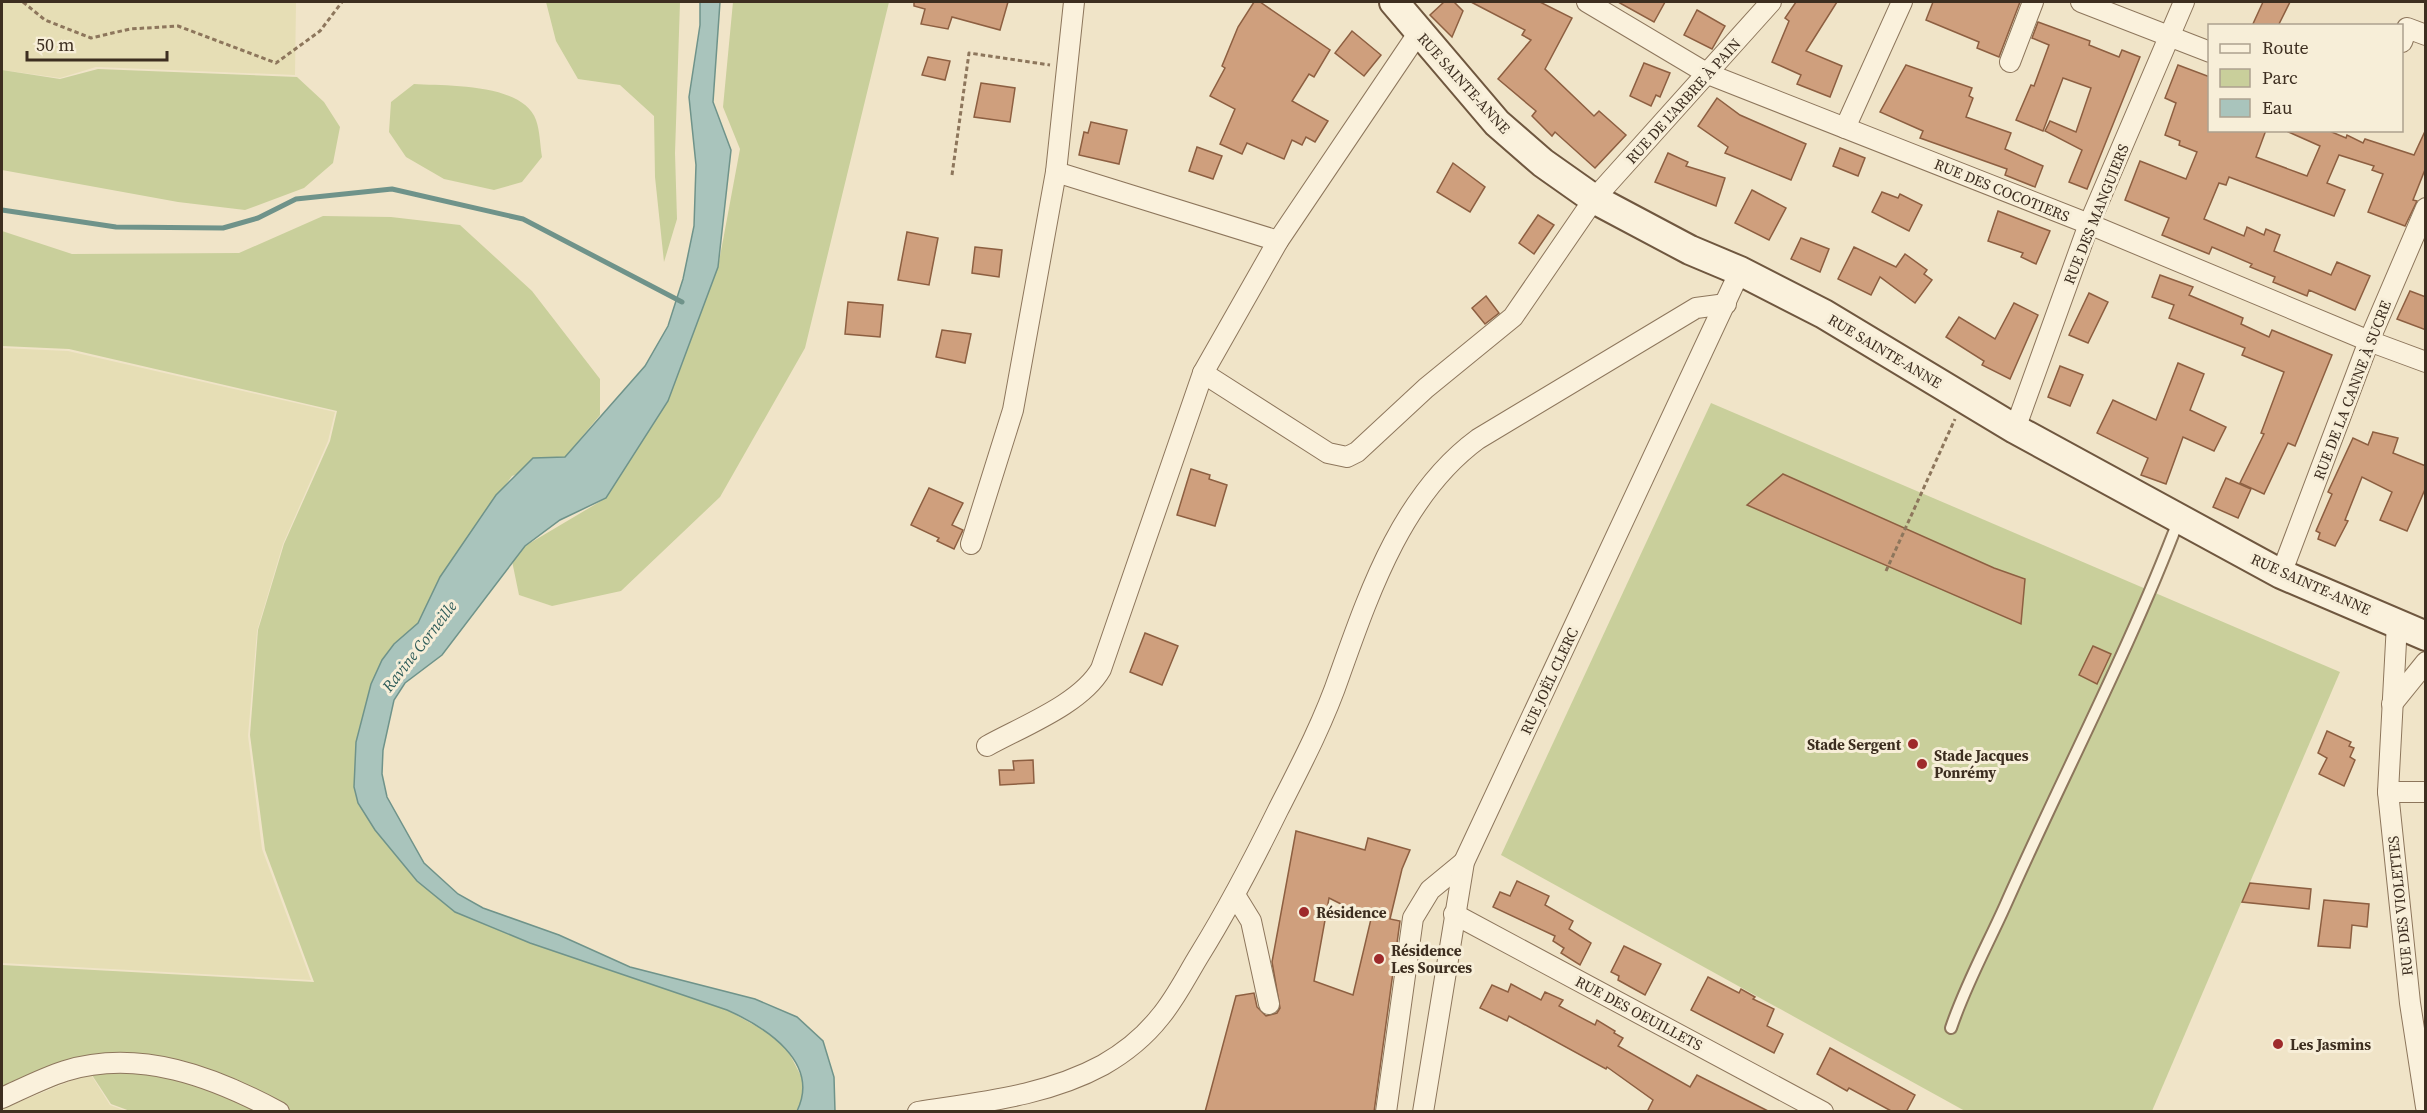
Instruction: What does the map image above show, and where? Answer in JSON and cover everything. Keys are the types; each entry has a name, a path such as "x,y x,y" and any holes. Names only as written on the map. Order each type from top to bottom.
{"main road":[{"name":"RUE SAINTE-ANNE","path":"1394,2 1497,123 1543,163 1594,199 1689,250 1740,271 1824,314 2015,429 2281,573 2426,636"}],"street":[{"path":"971,544 1011,418 1056,172 1065,68 1074,2"},
{"name":"RUE DES COCOTIERS","path":"1587,2 1708,74 2089,224 2369,341 2426,362"},
{"name":"RUE DE L'ARBRE À PAIN","path":"1203,373 1328,453 1347,457 1357,453 1426,388 1513,317 1594,199 1771,2"},
{"path":"1845,128 1902,2"},
{"path":"2010,62 2033,2"},
{"path":"2081,2 2208,51"},
{"name":"RUE DES MANGUIERS","path":"2015,429 2089,224 2184,2"},
{"path":"2403,39 2407,28 2426,34"},
{"path":"987,746 1077,696 1095,680 1101,669 1203,373 1278,241 1419,32"},
{"path":"1056,172 1278,241"},
{"name":"RUE DE LA CANNE À SUCRE","path":"2281,573 2369,341 2426,208"},
{"name":"RUE JOËL CLERC","path":"1423,1112 1464,862 1740,271"},
{"path":"918,1112 1017,1096 1071,1080 1104,1064 1137,1041 1161,1017 1235,895 1318,728 1386,556 1413,512 1449,463 1478,440 1696,308 1726,304"},
{"name":"RUE DES VIOLETTES","path":"2397,623 2388,792 2410,1003 2426,1107"},
{"path":"2392,704 2426,662"},
{"path":"2388,792 2426,792"},
{"path":"1386,1112 1413,918 1430,890 1464,862"},
{"path":"1235,895 1251,921 1269,1004"},
{"name":"RUE DES OEUILLETS","path":"1454,914 1823,1112"},
{"path":"2,1098 64,1071 99,1063 127,1062 200,1075 279,1112"}],"lane":[{"path":"1952,1028 1957,1010 2052,798 2120,660 2161,569 2179,518"}],"path":[{"path":"23,2 45,20 91,38 130,29 178,26 276,63 320,31 342,2"},
{"path":"952,175 969,53 1065,68"},
{"path":"1886,571 1965,398"}],"shaded area":[{"path":"2,2 296,2 295,75 96,67 60,78 2,70"},
{"path":"2,348 68,351 335,412 328,441 283,544 257,631 248,736 262,849 311,980 2,963"},
{"path":"90,1073 110,1105 126,1111 2,1112 2,1109"}],"green space":[{"path":"546,2 680,2 675,153 677,219 664,262 655,177 654,116 620,85 578,79 556,41"},
{"path":"733,2 889,2 805,348 720,497 621,591 552,606 519,595 512,561 525,546 606,498 625,466 718,267 740,149 723,107"},
{"path":"98,69 297,77 324,102 340,127 333,163 304,188 245,210 178,202 2,170 2,70 60,79"},
{"path":"414,84 482,89 516,99 528,108 536,120 542,157 522,182 494,190 444,179 406,157 389,132 391,102"},
{"path":"323,216 391,217 460,225 532,291 600,379 600,415 565,457 512,476 440,577 418,623 394,644 356,742 417,881 530,943 727,1010 772,1035 787,1049 803,1080 802,1101 796,1111 130,1111 111,1104 90,1072 2,1108 2,965 314,982 265,850 250,735 258,630 284,544 330,441 337,411 69,349 2,346 2,231 72,254 239,253"},
{"name":"Stade Jacques Ponrémy","path":"1711,403 2340,672 2152,1111 1965,1111 1501,855"}],"water":[{"name":"Ravine Corneille","path":"700,2 720,2 713,102 731,150 718,267 668,401 606,498 560,520 525,546 442,655 405,683 394,700 383,750 382,774 387,797 424,863 458,894 483,908 559,935 630,967 755,999 797,1017 823,1041 834,1077 835,1111 797,1111 802,1093 802,1077 795,1062 785,1048 742,1017 530,943 455,912 417,881 375,830 358,803 354,787 356,742 371,684 382,660 394,644 418,623 440,577 496,495 533,458 565,457 645,366 668,326 683,279 694,226 696,165 689,97 700,25"}],"building":[{"path":"914,2 1008,2 1000,30 952,17 948,29 921,24 925,9 914,6"},
{"path":"1254,2 1260,2 1330,50 1314,77 1309,74 1292,101 1328,121 1315,142 1306,137 1302,145 1292,140 1284,159 1247,143 1242,154 1220,144 1235,109 1210,96 1225,68 1222,66 1238,27"},
{"path":"1444,2 1454,2 1463,11 1452,37 1430,15"},
{"path":"1471,2 1540,2 1572,18 1545,69 1594,116 1599,111 1626,135 1595,168 1555,132 1552,136 1532,116 1536,111 1498,79 1531,40 1522,35 1525,30"},
{"path":"1618,2 1665,2 1654,22"},
{"path":"1796,2 1837,2 1806,51 1842,66 1830,97 1797,84 1801,75 1772,62 1789,21 1785,18"},
{"path":"1933,2 2020,2 1999,57 1977,48 1979,42 1926,20"},
{"path":"2263,2 2290,2 2279,24 2253,24"},
{"path":"1697,10 1725,26 1712,49 1684,35"},
{"path":"2038,22 2090,41 2089,45 2119,57 2122,50 2140,57 2087,189 2069,182 2082,150 2045,131 2050,121 2076,132 2091,88 2063,78 2043,131 2016,120 2031,85 2034,86 2049,45 2032,38"},
{"path":"1352,31 1381,55 1364,76 1335,53"},
{"path":"928,57 950,61 945,80 922,75"},
{"path":"1644,63 1670,73 1660,97 1656,95 1651,106 1630,96"},
{"path":"1906,65 1972,88 1969,96 1973,98 1966,117 2011,133 2005,149 2043,166 2035,187 2005,175 2007,169 1920,138 1923,131 1880,112"},
{"path":"2178,65 2208,76 2208,132 2265,132 2256,157 2307,176 2320,146 2288,132 2332,132 2346,138 2347,135 2363,143 2365,139 2414,155 2426,129 2426,167 2413,200 2417,201 2405,226 2368,212 2383,174 2372,170 2374,166 2339,155 2327,183 2345,190 2334,216 2229,177 2226,185 2219,183 2204,219 2244,236 2247,227 2264,235 2266,229 2280,235 2274,251 2331,275 2337,262 2370,276 2355,310 2309,290 2307,296 2273,282 2275,277 2250,267 2252,264 2212,247 2209,254 2162,235 2169,218 2125,200 2140,161 2186,179 2197,152 2179,145 2180,141 2165,135 2176,103 2165,98"},
{"path":"981,83 1015,88 1010,122 974,117"},
{"path":"1717,98 1740,115 1806,144 1791,180 1725,153 1728,147 1698,126"},
{"path":"1091,122 1127,130 1119,164 1079,155 1084,132 1088,133"},
{"path":"1197,147 1222,156 1213,179 1189,171"},
{"path":"1840,148 1865,158 1858,176 1833,166"},
{"path":"1668,153 1688,162 1686,166 1725,178 1716,206 1655,182"},
{"path":"1453,163 1485,187 1470,212 1437,192"},
{"path":"1752,190 1786,208 1769,240 1735,223"},
{"path":"1882,192 1898,198 1900,194 1922,205 1909,231 1872,212"},
{"path":"1998,211 2050,231 2036,264 2021,257 2023,253 1988,241"},
{"path":"1538,215 1554,225 1534,254 1519,243"},
{"path":"907,232 938,238 929,285 898,280"},
{"path":"1801,238 1829,249 1820,272 1791,259"},
{"path":"975,247 1002,250 999,277 972,273"},
{"path":"1854,247 1896,267 1905,254 1927,270 1924,274 1932,280 1915,303 1880,277 1871,295 1838,279"},
{"path":"2160,275 2193,287 2189,295 2243,318 2241,324 2269,337 2272,330 2332,355 2295,446 2288,443 2264,494 2240,483 2264,434 2261,433 2284,372 2242,355 2245,348 2169,318 2174,305 2152,297"},
{"path":"2410,291 2426,297 2426,330 2397,319"},
{"path":"2089,293 2108,302 2088,343 2069,335"},
{"path":"1486,296 1499,313 1485,324 1472,308"},
{"path":"848,302 883,305 880,337 845,334"},
{"path":"2014,303 2038,315 2010,379 1982,365 1984,361 1946,337 1959,317 1995,339"},
{"path":"942,330 971,334 965,363 936,357"},
{"path":"2178,363 2204,374 2190,410 2226,427 2214,451 2183,437 2166,484 2141,475 2148,458 2097,433 2113,400 2156,420"},
{"path":"2060,366 2083,375 2070,406 2048,397"},
{"path":"2373,432 2398,438 2393,453 2426,466 2426,487 2407,531 2380,520 2392,492 2362,477 2345,520 2348,521 2335,546 2318,539 2320,533 2316,531 2332,494 2328,492 2353,438 2368,445"},
{"path":"1191,469 1210,475 1209,479 1227,485 1215,526 1177,515"},
{"path":"1783,474 1994,568 2025,579 2021,624 1747,505"},
{"path":"2226,478 2251,489 2238,518 2213,507"},
{"path":"929,488 963,503 952,525 963,530 954,549 937,541 939,538 911,525"},
{"path":"1145,633 1178,646 1162,685 1130,672"},
{"path":"2093,646 2111,654 2097,684 2079,675"},
{"path":"2327,731 2351,742 2349,746 2354,748 2350,757 2355,760 2344,786 2319,774 2327,758 2318,753"},
{"path":"1033,760 1034,783 1000,785 999,770 1014,770 1013,761"},
{"name":"Résidence","path":"1296,831 1365,850 1368,838 1410,850 1402,869 1390,919 1400,921 1374,1112 1205,1112 1236,996 1254,993 1257,1007 1266,1016 1277,1013 1280,1008 1272,962","holes":["1329,898 1371,919 1353,995 1314,981"]},
{"path":"1517,881 1549,896 1545,905 1573,921 1569,929 1591,943 1580,965 1561,953 1564,948 1553,941 1555,936 1493,907 1500,892 1510,896"},
{"path":"2250,883 2311,889 2309,909 2242,902"},
{"path":"2324,900 2369,904 2367,927 2352,925 2350,948 2318,946"},
{"path":"1624,946 1661,964 1645,995 1618,980 1619,976 1611,972"},
{"path":"1708,977 1739,993 1741,989 1755,997 1753,999 1774,1009 1767,1026 1783,1034 1774,1053 1691,1010"},
{"path":"1511,984 1541,1000 1545,992 1563,1000 1559,1006 1595,1025 1597,1020 1615,1031 1614,1033 1623,1038 1618,1046 1690,1087 1697,1075 1770,1112 1647,1112 1653,1100 1607,1067 1606,1069 1509,1016 1507,1021 1480,1008 1492,985 1508,992"},
{"path":"1830,1048 1915,1095 1906,1112 1893,1112 1817,1074"}],"waterway":[{"path":"2,210 116,227 223,228 258,218 296,199 392,189 523,219 682,302"}],"place":[{"name":"Stade Sergent","path":"1913,744"},
{"name":"Stade Jacques Ponrémy","path":"1922,764"},
{"name":"Résidence","path":"1304,912"},
{"name":"Résidence Les Sources","path":"1379,959"},
{"name":"Les Jasmins","path":"2278,1044"}]}
